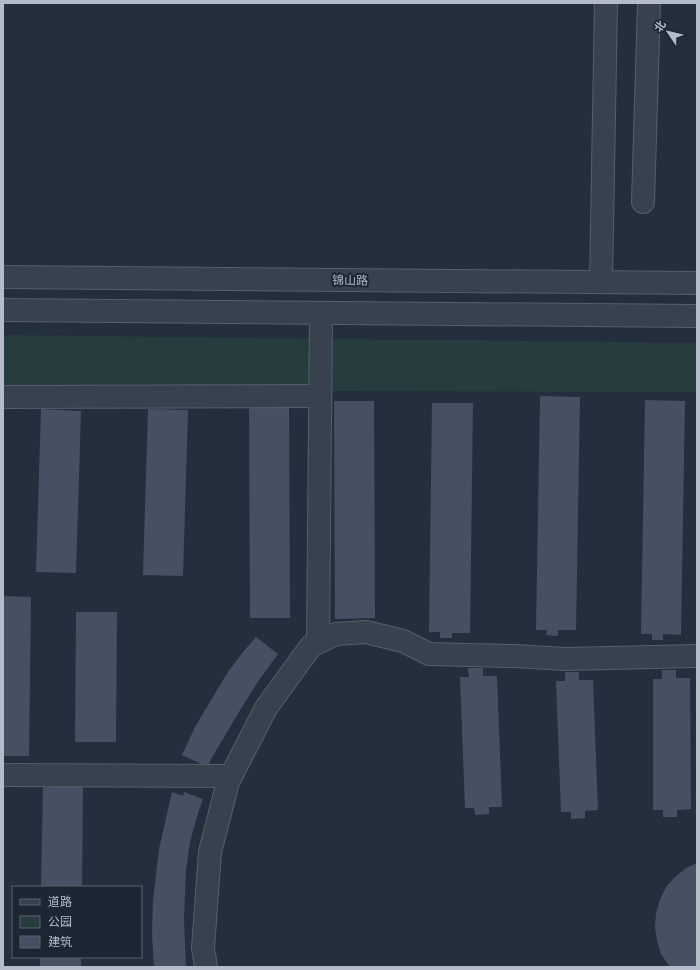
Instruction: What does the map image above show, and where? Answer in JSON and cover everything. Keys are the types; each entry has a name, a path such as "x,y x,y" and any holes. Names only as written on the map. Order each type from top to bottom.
{"street":[{"path":"601,282 606,3"},
{"path":"643,202 649,3"},
{"name":"锦山路","path":"3,276 697,283"},
{"path":"3,310 697,316"},
{"path":"318,642 321,313"},
{"path":"3,398 320,396"},
{"path":"206,967 204,948 210,852 228,782 266,708 311,646 336,634 366,632 403,641 429,654 565,659 697,656"},
{"path":"3,775 232,776"}],"green space":[{"path":"3,335 697,343 697,392 3,390"}],"building":[{"path":"540,396 580,397 576,630 558,630 558,636 546,635 547,630 536,630"},
{"path":"289,400 290,618 250,618 249,401"},
{"path":"645,400 685,401 681,635 663,634 663,640 652,640 652,634 641,634"},
{"path":"334,401 374,401 375,618 335,619"},
{"path":"432,403 473,403 470,633 452,633 452,638 440,638 440,632 429,632"},
{"path":"41,409 81,411 76,573 36,572"},
{"path":"148,409 188,410 183,576 143,575"},
{"path":"3,596 31,597 29,756 3,756"},
{"path":"76,612 117,612 116,742 75,742"},
{"path":"256,637 278,654 242,707 211,759 208,767 182,755 195,727 228,672"},
{"path":"468,668 483,668 483,676 497,676 502,807 489,807 489,814 475,815 474,808 465,808 460,677 469,677"},
{"path":"662,670 676,670 676,678 690,678 691,809 677,810 677,817 663,817 663,810 653,810 653,679 662,679"},
{"path":"565,672 579,672 579,680 593,680 598,810 585,811 585,818 571,819 571,812 561,812 556,681 565,681"},
{"path":"43,786 83,786 82,886 41,886"},
{"path":"172,792 183,796 184,792 203,799 190,842 186,870 184,919 186,967 154,967 152,934 153,900 159,849"},
{"path":"697,863 697,967 670,967 661,954 657,941 655,927 656,913 666,887 686,868"},
{"path":"40,958 81,958 81,967 40,967"}]}
